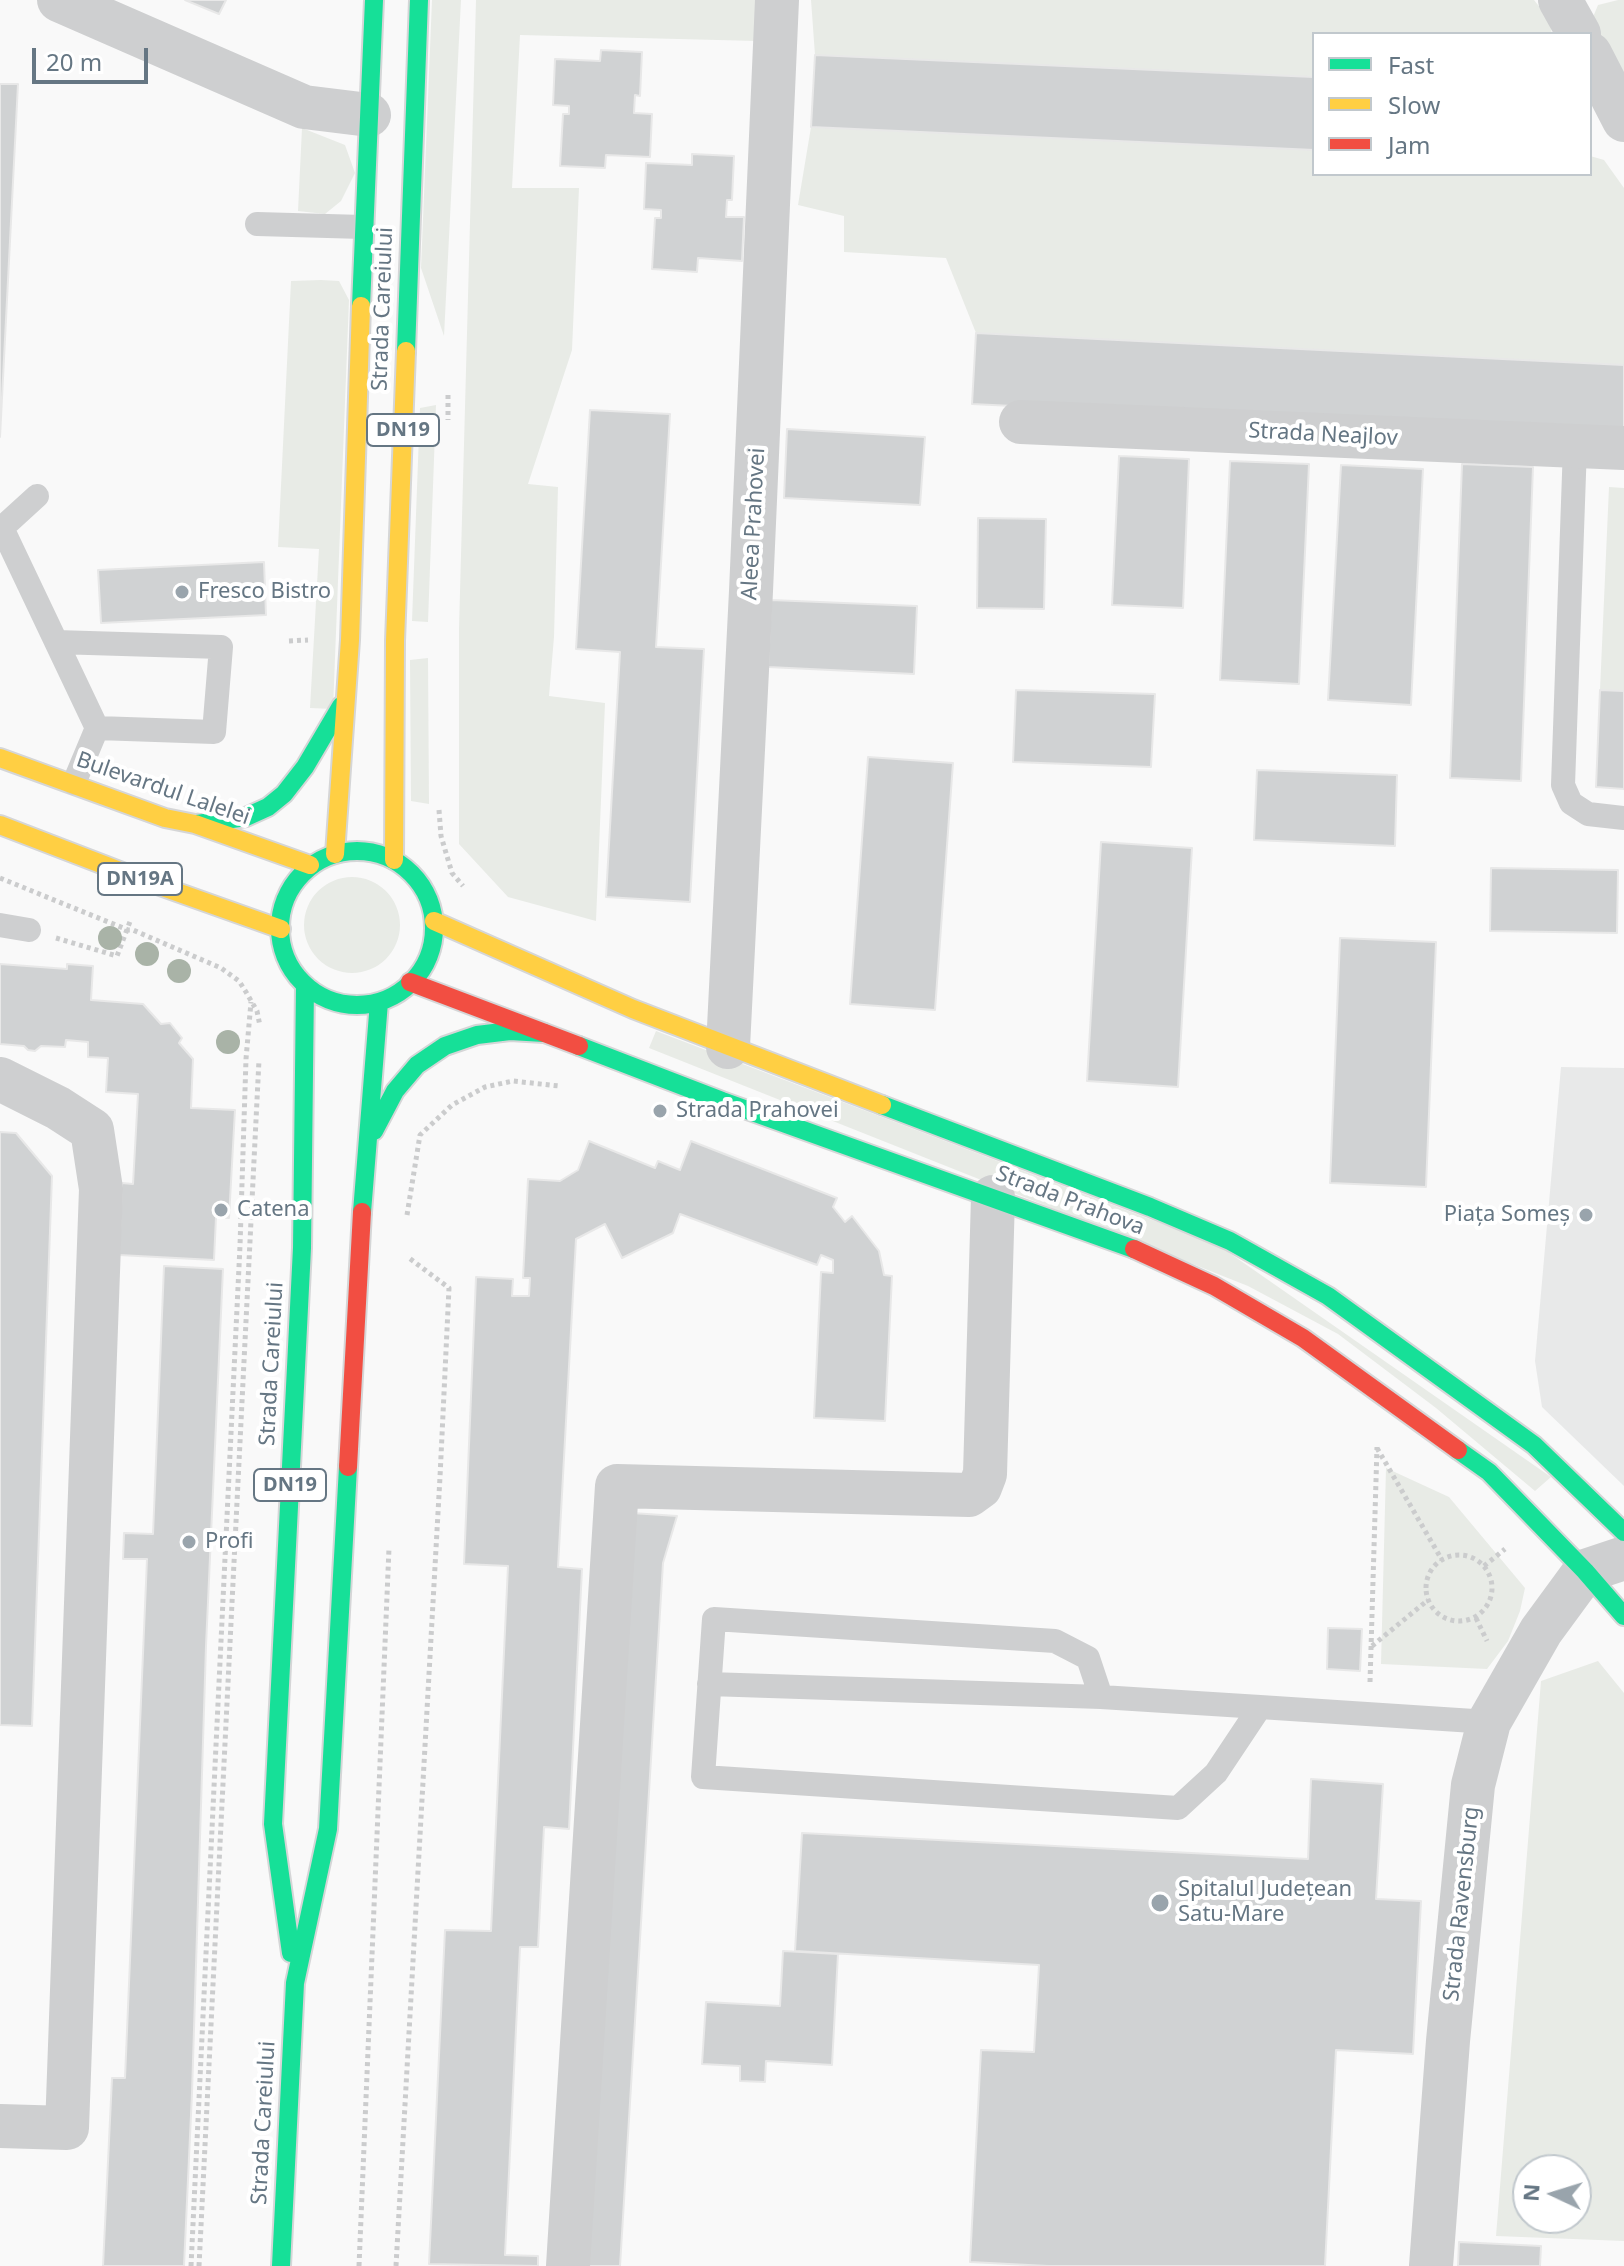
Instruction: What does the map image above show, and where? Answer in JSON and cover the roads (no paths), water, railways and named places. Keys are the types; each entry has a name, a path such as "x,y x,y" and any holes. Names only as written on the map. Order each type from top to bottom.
{"main road":[{"name":"Strada Careiului","path":"335,854 350,640 363,227 374,0"},
{"name":"Strada Careiului","path":"394,860 395,641 419,0"},
{"path":"195,824 246,817 268,807 284,794 305,767 345,699"},
{"name":"Bulevardul Lalelei","path":"0,758 165,818 195,824 310,865"},
{"name":"DN19A","path":"0,825 281,929"},
{"path":"371,852 394,860 413,875 427,895 434,921 432,947 421,971 403,990 379,1002 353,1005 327,999 305,985 289,964 281,929 289,892 310,865 335,854 371,852"},
{"name":"Strada Prahova","path":"434,921 633,1009 1150,1207 1230,1241 1328,1296 1534,1445 1624,1532"},
{"name":"Strada Prahova","path":"410,982 722,1101 1133,1249 1214,1286 1303,1338 1489,1472 1604,1564 1624,1616"},
{"name":"Strada Careiului","path":"295,1983 273,1824 302,1248 305,985"},
{"name":"Strada Careiului","path":"281,2266 295,1983 328,1829 366,1148 379,1002"},
{"path":"366,1148 395,1091 417,1065 445,1046 477,1035 510,1031 544,1033"}],"street":[{"path":"59,0 304,107 369,115"},
{"name":"Aleea Prahovei","path":"728,1047 777,0"},
{"path":"1560,0 1578,32"},
{"path":"1592,58 1624,120"},
{"name":"Strada Neajlov","path":"1021,422 1624,448"},
{"path":"0,1079 58,1108 92,1130 101,1189 67,2128 0,2126"},
{"path":"568,2266 617,1486 969,1495 980,1487 985,1474 993,1197"},
{"name":"Strada Ravensburg","path":"1431,2266 1448,2041 1473,1785 1489,1722 1541,1631 1604,1564"}],"lane":[{"path":"257,224 363,227"},
{"path":"1575,446 1563,785 1571,803 1588,814 1624,818"},
{"path":"37,496 2,528 97,728 74,783"},
{"path":"56,642 221,647 214,732 97,728"},
{"path":"0,925 29,930"},
{"path":"1101,1697 1088,1658 1055,1641 714,1619 703,1777 1178,1808 1216,1773 1260,1707"},
{"path":"709,1684 1101,1697 1489,1722"}],"place":[{"name":"Fresco Bistro","path":"182,592"},
{"name":"Strada Prahovei","path":"660,1111"},
{"name":"Catena","path":"221,1210"},
{"name":"Piața Someș","path":"1586,1215"},
{"name":"Profi","path":"189,1542"},
{"name":"Spitalul Județean Satu-Mare","path":"1160,1903"}]}
